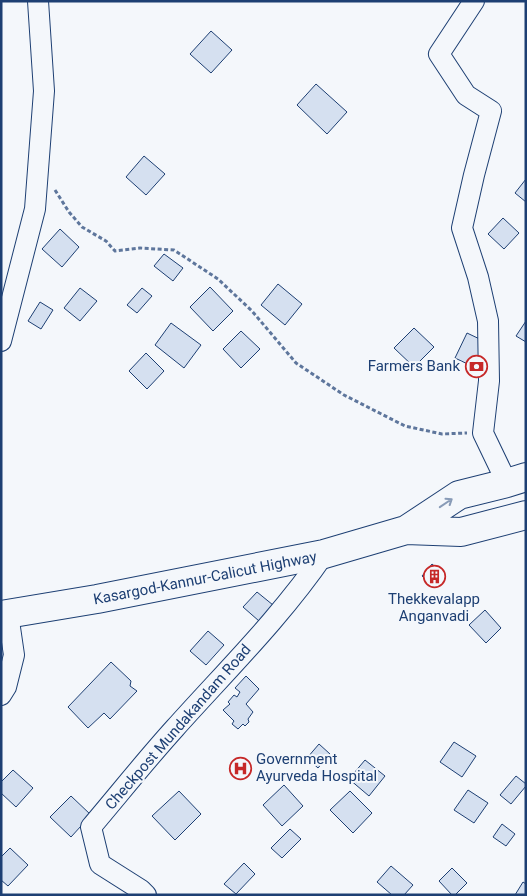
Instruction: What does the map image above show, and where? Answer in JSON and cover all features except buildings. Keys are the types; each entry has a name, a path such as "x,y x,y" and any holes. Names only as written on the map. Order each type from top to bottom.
{"highway":[{"name":"Kasargod-Kannur-Calicut Highway","path":"4,614 97,599 324,554 406,530 459,495 516,480"},
{"name":"Kasargod-Kannur-Calicut Highway","path":"406,530 461,532 526,515"}],"street":[{"path":"1,342 35,209 44,91 38,1"},
{"path":"474,1 439,54 466,95 491,111 462,228 478,277 488,321 489,381 483,434 516,480"},
{"name":"Checkpost Mundakandam Road","path":"146,895 100,864 91,827 175,728 271,622 305,581 324,554"},
{"path":"1,695 6,687 14,655 4,614"}],"path":[{"path":"38,173 49,181 68,212 82,227 106,241 115,251 140,248 174,250 218,279 252,311 296,363 344,395 405,426 442,434 483,434"}],"place":[{"name":"Farmers Bank","path":"476,366"},
{"name":"Thekkevalapp Anganvadi","path":"434,576"},
{"name":"Government Ayurveda Hospital","path":"240,768"}]}
